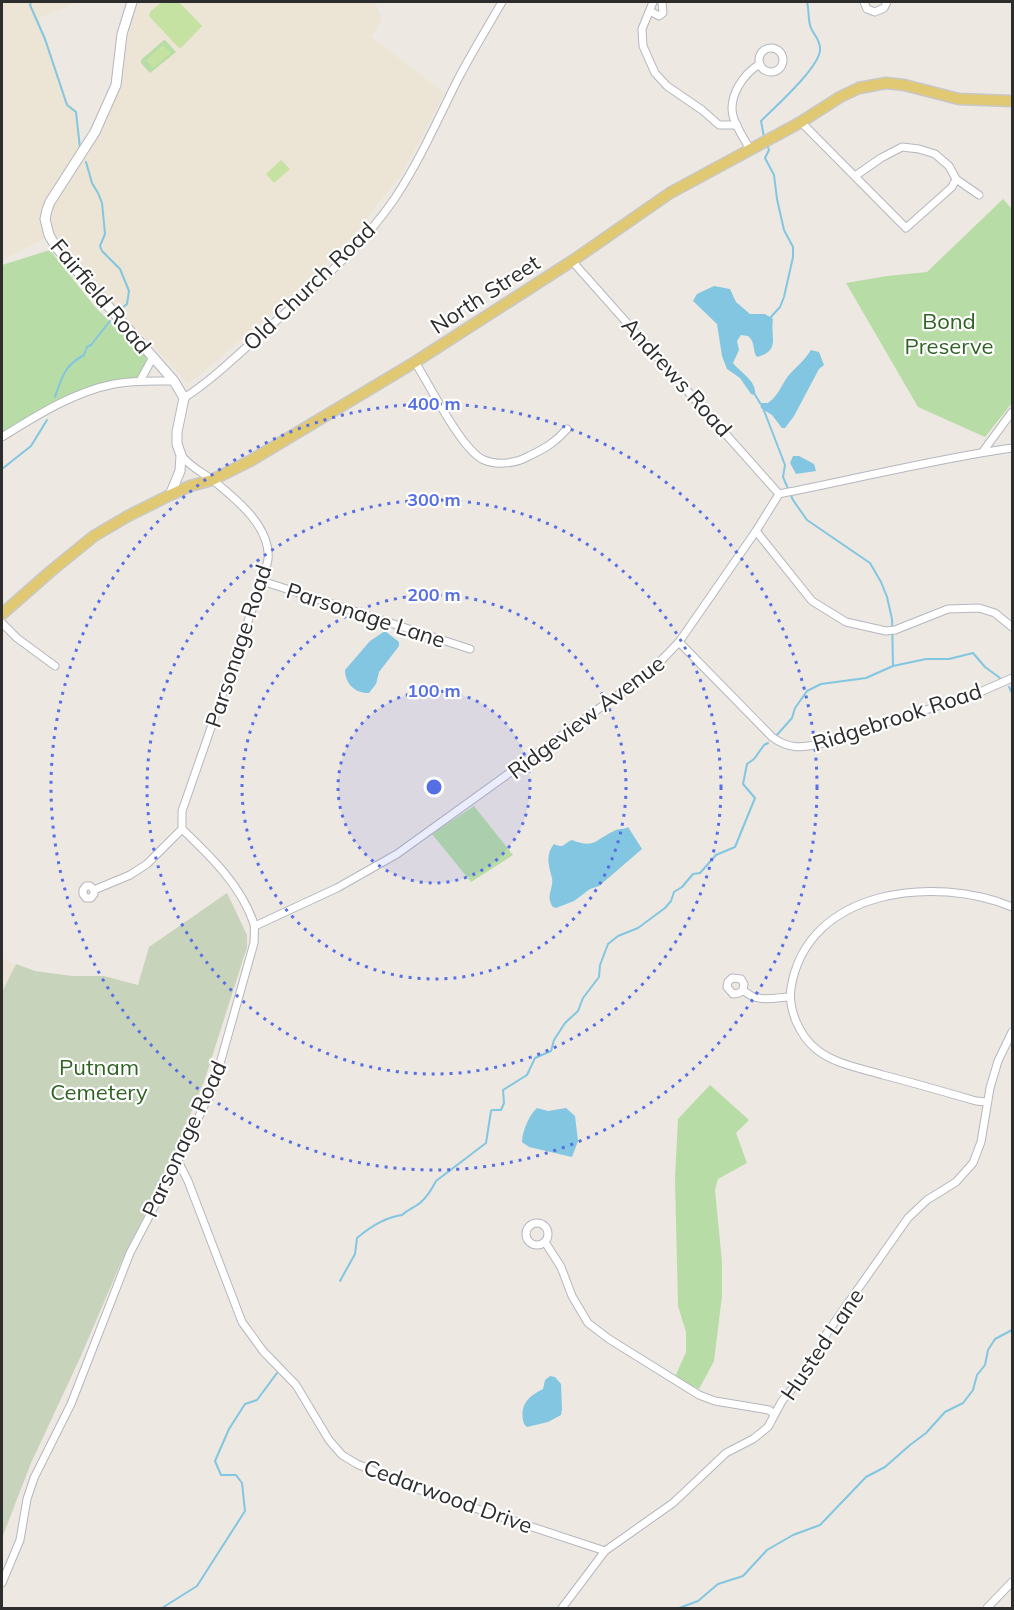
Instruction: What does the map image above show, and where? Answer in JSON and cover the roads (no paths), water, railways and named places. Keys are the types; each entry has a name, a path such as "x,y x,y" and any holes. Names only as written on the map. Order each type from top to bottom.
{"main road":[{"name":"North Street","path":"2,614 94,536 170,495 212,480 250,461 416,362 572,261 670,193 801,122 840,97 859,88 886,83 959,99 1012,101"}],"street":[{"name":"Fairfield Road","path":"132,2 122,34 116,85 95,132 50,202 45,219 49,235 57,247 174,381 184,398"},
{"name":"Old Church Road","path":"184,398 205,385 313,288 370,230 414,167 457,82 502,2"},
{"path":"653,2 642,29 643,46 661,81 719,125 737,125"},
{"path":"650,11 660,16 663,13 662,2"},
{"path":"864,2 867,9 875,12 884,8 887,2"},
{"path":"750,149 732,111 737,89 743,79 760,64"},
{"path":"801,122 906,228 952,187 956,179"},
{"path":"855,176 902,147 935,154 949,166 956,179 979,195"},
{"name":"Andrews Road","path":"572,261 786,492"},
{"path":"140,381 153,357"},
{"path":"416,362 467,447 484,460 502,463 522,460 549,446 567,429"},
{"path":"2,438 42,413 82,394 114,384 174,381"},
{"path":"184,398 177,432 177,444 181,455 192,468 212,480"},
{"path":"984,450 1012,412"},
{"path":"786,492 849,481 984,450 1012,448"},
{"path":"170,495 180,471 181,455"},
{"name":"Parsonage Road","path":"182,829 182,811 268,559 267,543 262,529 212,480"},
{"name":"Ridgeview Avenue","path":"255,926 337,888 397,854 627,690 663,661 680,642 756,531 786,492"},
{"path":"756,531 812,602 846,622 886,631 895,630 948,609 979,608 1004,618 1012,627"},
{"name":"Parsonage Lane","path":"262,581 470,649"},
{"path":"2,623 17,638 55,666"},
{"name":"Ridgebrook Road","path":"680,642 772,737 780,744 796,748 820,744 978,693 1012,678"},
{"path":"94,890 130,875 147,864 182,829 222,869 244,903 255,926"},
{"path":"987,1102 976,1101 848,1065 824,1055 803,1035 789,997 796,964 809,942 830,922 852,907 883,896 932,891 985,898 1012,907"},
{"name":"Parsonage Road","path":"2,1583 20,1540 27,1499 34,1478 71,1404 130,1253 211,1091 254,943 255,926"},
{"path":"743,990 756,998 766,1000 789,997"},
{"name":"Husted Lane","path":"562,1608 605,1551 673,1503 726,1453 762,1434 768,1427 782,1401 815,1361 827,1333 908,1218 927,1200 956,1182 973,1163 981,1142 987,1102 998,1061 1012,1032"},
{"name":"Cedarwood Drive","path":"178,1161 188,1181 242,1322 262,1351 296,1385 329,1440 342,1455 357,1464 411,1487 605,1551"},
{"path":"546,1242 561,1267 579,1311 595,1329 699,1395 715,1401 769,1410 774,1414"},
{"path":"987,1608 1012,1582"}],"water":[{"path":"714,286 730,289 736,302 750,314 765,314 773,319 773,342 769,351 757,357 748,336 741,335 737,341 739,350 733,363 751,381 755,395 751,394 740,378 727,369 722,356 717,324 693,301 697,294"},
{"path":"811,350 819,352 824,365 819,369 794,416 785,428 782,428 772,415 761,408 760,403 768,403 774,397 788,376"},
{"path":"793,456 799,456 814,464 816,471 796,474 790,463"},
{"path":"385,631 399,642 399,646 379,672 376,684 369,693 360,692 349,684 345,670 370,641"},
{"path":"628,827 642,849 599,886 590,889 574,901 553,907 550,899 552,882 548,861 549,852 554,844 562,846 572,840 585,844 590,843 616,830"},
{"path":"537,1108 548,1111 566,1108 575,1116 578,1141 572,1157 529,1147 522,1142 526,1124"},
{"path":"550,1376 555,1377 561,1384 561,1415 548,1422 527,1427 523,1418 524,1407 533,1395 543,1389 545,1380"}],"waterway":[{"path":"31,2 30,5 45,39 67,105 76,112 80,148"},
{"path":"764,137 761,121 795,87 818,58 820,46 810,25 807,2"},
{"path":"767,145 769,150 765,158 774,175 784,230 793,247 784,297 780,307 769,319"},
{"path":"86,162 92,183 102,203 105,234 100,246 120,269 129,291 127,304 120,310"},
{"path":"55,397 68,368 84,355 87,347 110,321"},
{"path":"754,393 760,403"},
{"path":"763,408 785,465 783,477 793,500 807,520 870,563 881,582 892,619 893,666"},
{"path":"2,469 31,446 47,420"},
{"path":"776,736 792,718 795,708 807,691 821,684 866,678 893,666 926,659 949,659 973,653 985,667 1000,678"},
{"path":"1009,687 1012,693"},
{"path":"340,1281 355,1254 357,1238 378,1223 402,1215 418,1205 436,1181 486,1143 491,1111 501,1110 504,1103 503,1090 527,1075 535,1058 551,1051 554,1040 565,1023 578,1011 583,998 599,977 600,965 608,944 618,936 638,928 665,908 674,892 682,887 693,874 700,873 716,855 735,847 755,798 743,784 747,764 768,743"},
{"path":"679,1608 698,1601 718,1584 743,1576 767,1550 793,1535 820,1525 866,1477 885,1467 926,1433 945,1412 963,1403 973,1390 977,1375 985,1365 988,1350 995,1339 1012,1330"},
{"path":"162,1608 197,1586 245,1511 242,1483 236,1475 221,1475 215,1461 229,1429 245,1404 257,1400 277,1373"}],"park label":[{"name":"Bond Preserve","path":"949,334"},
{"name":"Putnam Cemetery","path":"99,1080"}]}
